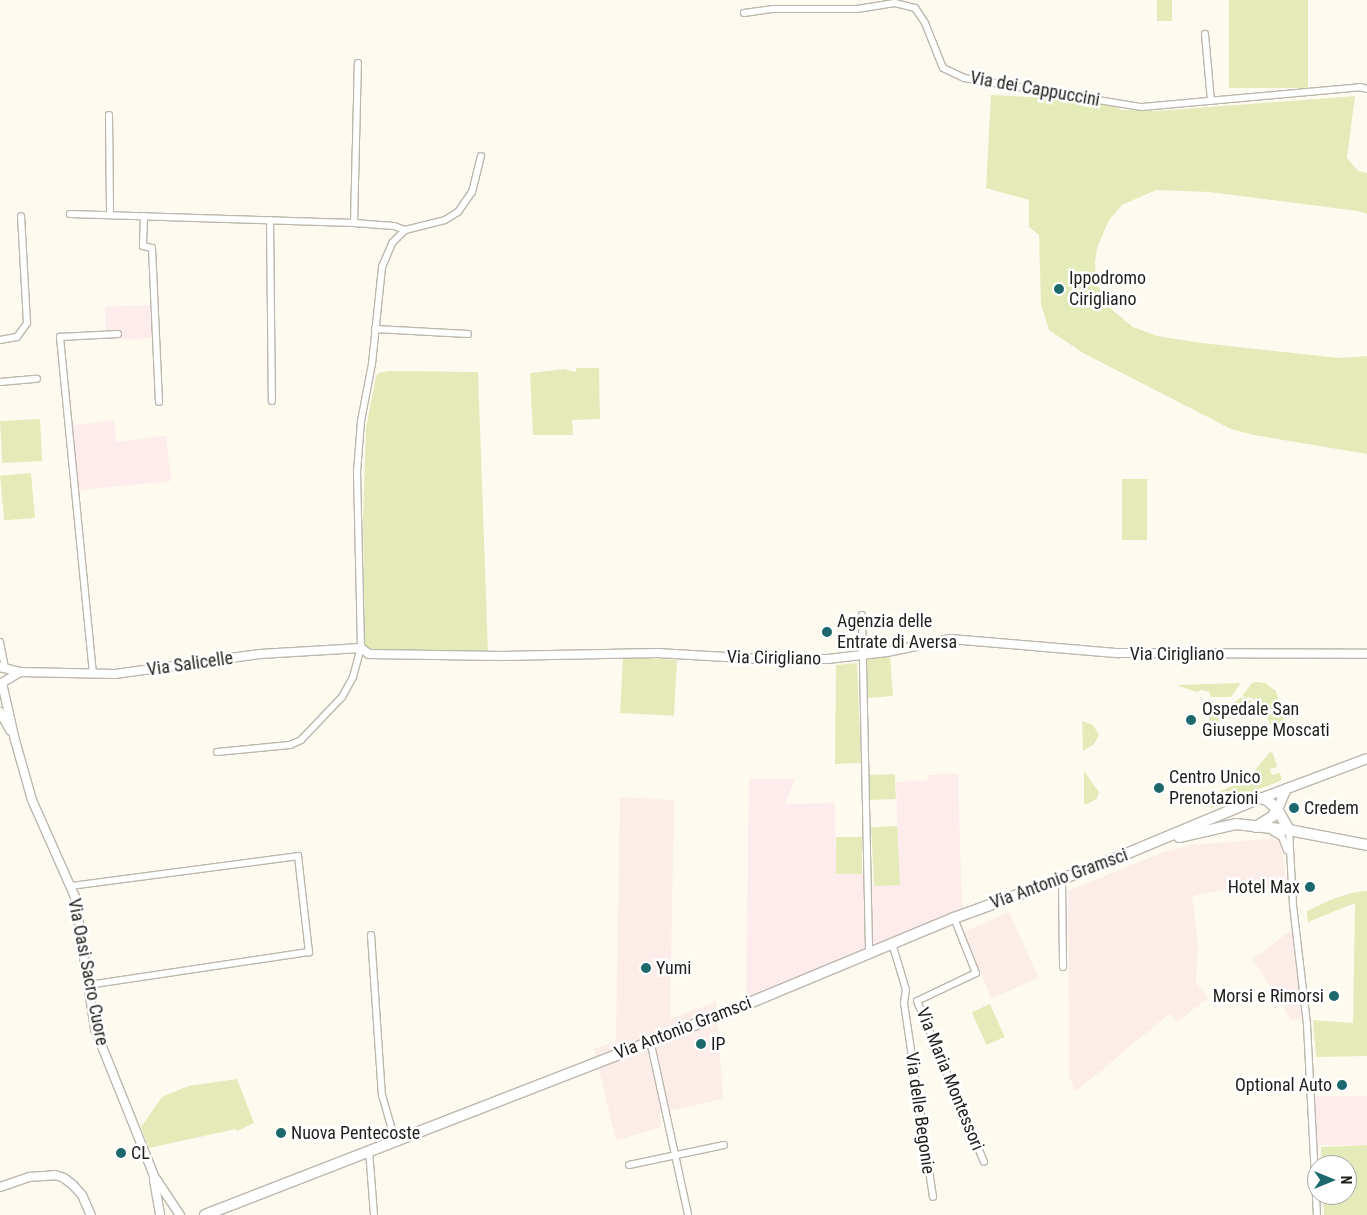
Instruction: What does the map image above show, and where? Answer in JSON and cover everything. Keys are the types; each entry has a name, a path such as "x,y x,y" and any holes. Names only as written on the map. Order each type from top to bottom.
{"main road":[{"path":"1260,798 1367,758"},
{"path":"1256,827 1273,816 1286,788"},
{"name":"Via Antonio Gramsci","path":"205,1215 650,1040 735,1009 954,918 1062,880 1260,798"},
{"path":"1260,798 1267,800 1278,808 1289,830"},
{"path":"1232,810 1232,821 1236,824"},
{"name":"Via Antonio Gramsci","path":"1160,841 1236,824 1289,830 1367,845"}],"street":[{"name":"Via dei Cappuccini","path":"744,13 772,9 857,8 895,3 915,8 925,23 943,68 964,78 1142,107 1360,87 1367,89"},
{"path":"1205,34 1211,101"},
{"path":"354,224 358,63"},
{"path":"109,115 110,215"},
{"path":"217,752 290,745 302,740 342,697 353,677 361,648 357,472 361,421 372,364 382,267 392,243 405,230 445,220 458,212 472,192 481,156"},
{"path":"70,214 354,224 394,226 405,230"},
{"path":"0,340 17,337 27,323 21,216"},
{"path":"144,216 143,246 152,248 159,402"},
{"path":"270,220 272,400"},
{"path":"375,330 468,334"},
{"path":"93,674 60,337 118,334"},
{"path":"0,382 37,379"},
{"path":"862,616 869,952"},
{"name":"Via Cirigliano","path":"361,648 369,654 502,656 657,653 760,659 828,659 862,656 950,639 1118,654 1367,654"},
{"path":"0,642 2,669"},
{"name":"Via Salicelle","path":"2,669 20,672 114,674 260,654 361,648"},
{"name":"Via Oasi Sacro Cuore","path":"2,669 1,685 37,813 71,886 77,909 95,1029 128,1116 154,1176 180,1215"},
{"path":"1,685 20,672"},
{"name":"Via Oasi Sacro Cuore","path":"0,712 15,740"},
{"path":"1256,827 1279,833 1290,856"},
{"path":"1289,830 1299,967 1307,1025 1317,1215"},
{"path":"71,886 298,856 309,952 88,985"},
{"path":"1062,880 1063,967"},
{"name":"Via Maria Montessori","path":"954,918 976,973 917,1001 984,1162"},
{"path":"371,935 382,1095 395,1140"},
{"name":"Via delle Begonie","path":"892,943 906,990 904,1003 932,1196"},
{"path":"650,1040 688,1215"},
{"path":"628,1165 724,1145"},
{"path":"369,1150 374,1215"},
{"path":"0,1187 29,1177 55,1175 64,1178 82,1195 90,1214"},
{"name":"Via Oasi Sacro Cuore","path":"154,1176 160,1215"}],"shaded area":[{"path":"152,305 153,338 106,340 105,307"},
{"path":"114,421 116,442 166,436 171,481 71,491 65,426"},
{"path":"958,774 962,912 746,1001 749,779 795,779 785,804 835,803 836,874 872,873 873,886 899,885 896,782 927,781 928,775"},
{"path":"620,797 674,800 670,1019 716,1002 723,1099 659,1113 661,1127 616,1140 594,1049 616,1041"},
{"path":"1280,838 1287,887 1226,889 1192,896 1198,945 1196,982 1208,998 1177,1022 1170,1013 1075,1092 1069,1075 1068,891 1164,852 1192,845"},
{"path":"1009,912 1038,978 992,999 962,933"},
{"path":"1293,929 1303,1019 1291,1020 1253,959"},
{"path":"1313,1096 1367,1096 1367,1145 1313,1145"}],"green space":[{"path":"1157,0 1172,0 1172,21 1157,21"},
{"path":"1229,0 1308,0 1308,88 1229,88"},
{"name":"Ippodromo Cirigliano","path":"991,95 1052,98 1109,104 1122,110 1156,111 1355,96 1347,158 1358,171 1367,173 1367,214 1358,211 1209,192 1156,190 1122,205 1109,220 1097,248 1095,263 1097,284 1110,308 1133,327 1157,336 1202,343 1339,358 1367,356 1367,454 1254,435 1231,429 1083,353 1049,330 1041,304 1039,235 1029,227 1029,200 986,188"},
{"path":"576,368 599,368 600,419 572,420 573,435 533,435 530,373 564,369 576,372"},
{"path":"388,371 478,372 488,651 372,651 365,646 363,517 366,428 376,376 379,373"},
{"path":"40,419 42,461 2,463 0,421"},
{"path":"31,473 35,518 4,521 0,476"},
{"path":"1122,479 1147,479 1147,540 1122,540"},
{"path":"890,656 893,696 867,698 867,660"},
{"path":"623,657 677,660 674,716 620,713"},
{"path":"857,663 861,763 835,764 836,665"},
{"path":"1241,683 1231,697 1211,697 1209,692 1202,690 1197,692 1176,685"},
{"path":"1252,683 1265,683 1276,691 1284,718 1275,734 1264,710 1252,698 1242,696"},
{"path":"1246,697 1252,702 1247,706 1218,717 1219,722 1209,720 1211,704 1232,704 1240,698"},
{"path":"1082,721 1093,725 1099,735 1094,744 1083,751"},
{"path":"1270,752 1273,753 1277,767 1270,769 1272,775 1280,773 1282,780 1211,808 1209,800 1212,795 1254,776 1255,770"},
{"path":"1084,771 1099,792 1097,799 1087,804 1084,804"},
{"path":"895,774 896,799 870,800 869,775"},
{"path":"897,826 900,885 874,886 871,827"},
{"path":"836,837 862,837 862,874 836,874"},
{"path":"1367,891 1367,1056 1316,1057 1313,1020 1353,1023 1355,903 1308,922 1307,911 1335,898"},
{"path":"990,1004 1005,1037 986,1045 972,1012"},
{"path":"237,1079 254,1123 237,1131 236,1129 149,1148 141,1127 162,1097 188,1086"},
{"path":"1367,1145 1367,1215 1324,1215 1324,1205 1357,1205 1357,1155 1321,1155 1321,1147"}],"place":[{"name":"Ippodromo Cirigliano","path":"1059,289"},
{"name":"Agenzia delle Entrate di Aversa","path":"827,632"},
{"name":"Ospedale San Giuseppe Moscati","path":"1191,720"},
{"name":"Centro Unico Prenotazioni","path":"1159,788"},
{"name":"Credem","path":"1294,808"},
{"name":"Hotel Max","path":"1310,887"},
{"name":"Yumi","path":"646,968"},
{"name":"Morsi e Rimorsi","path":"1334,996"},
{"name":"IP","path":"701,1044"},
{"name":"Optional Auto","path":"1342,1085"},
{"name":"Nuova Pentecoste","path":"281,1133"},
{"name":"CL","path":"121,1153"}]}
